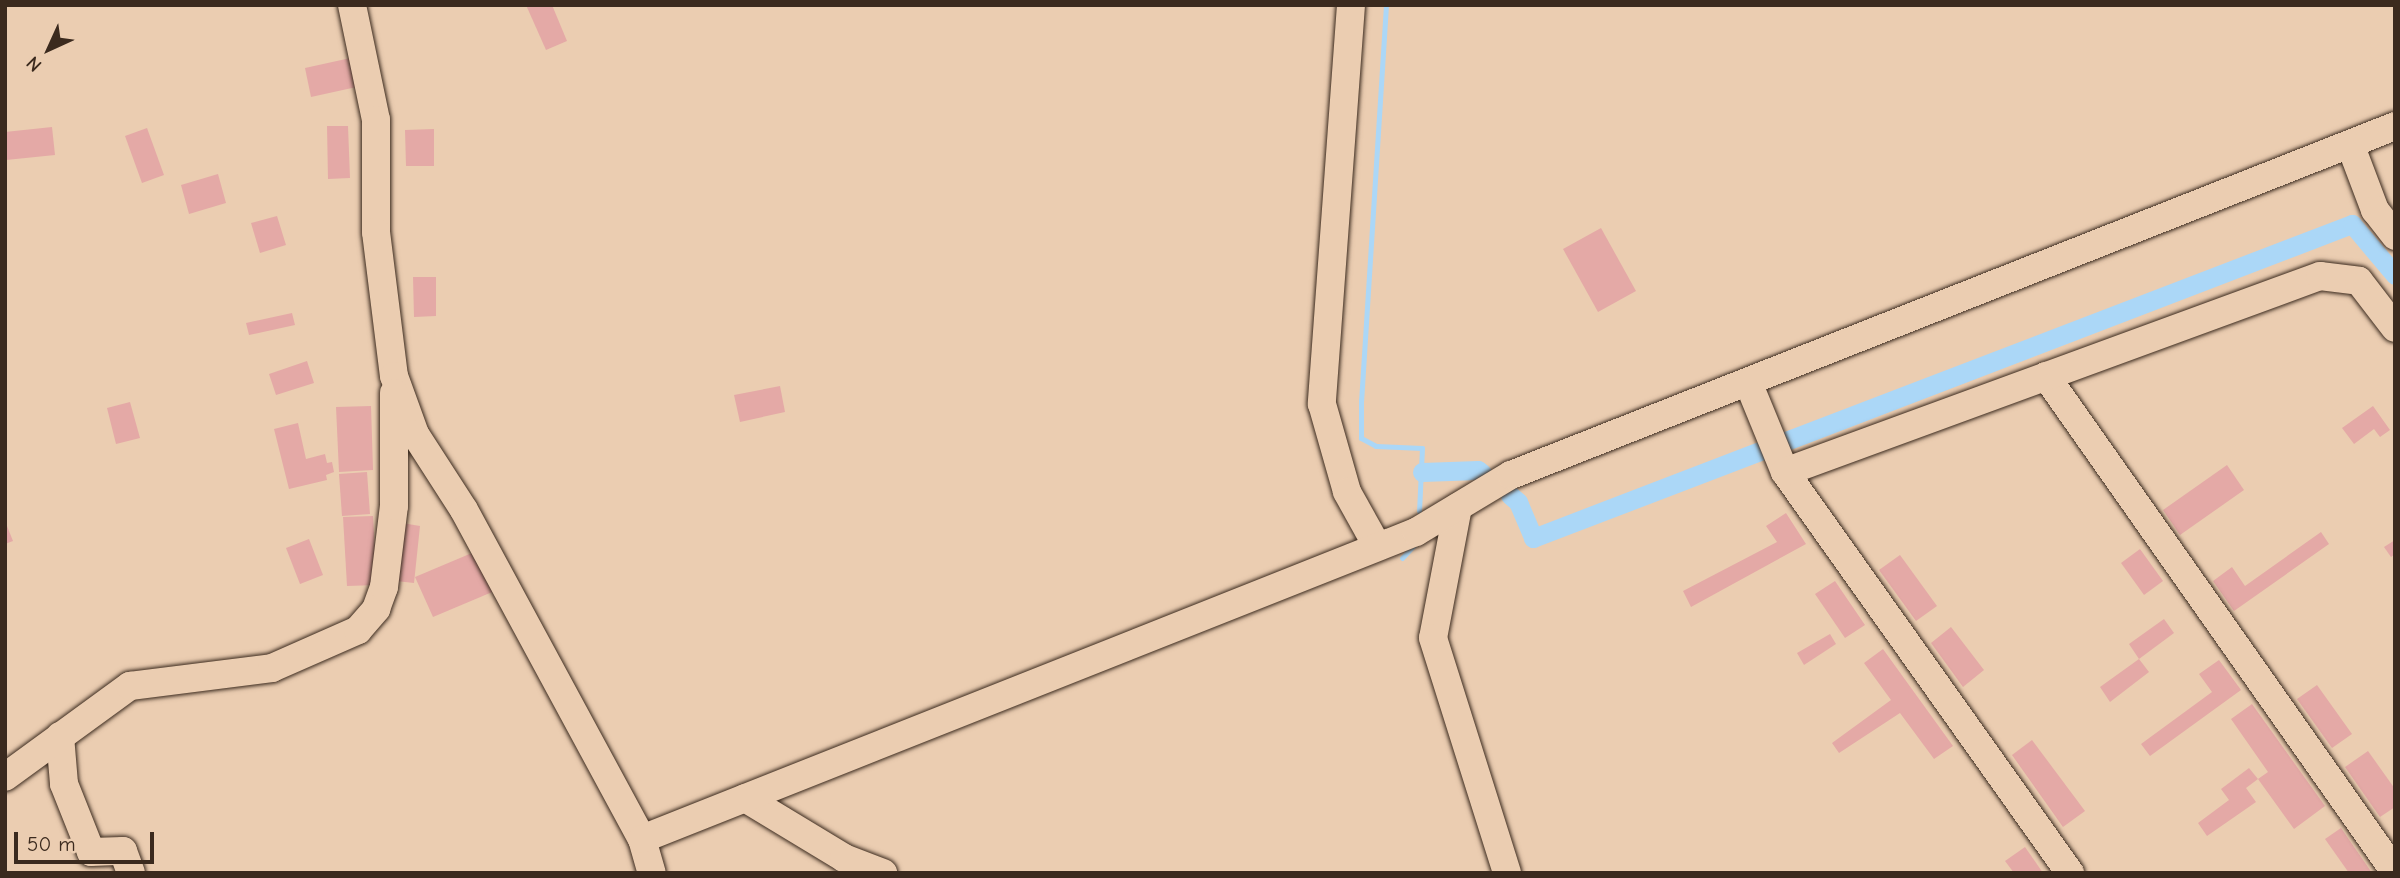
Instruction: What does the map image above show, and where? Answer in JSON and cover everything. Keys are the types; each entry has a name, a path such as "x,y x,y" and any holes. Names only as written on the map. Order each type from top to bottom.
{"street":[{"path":"5,777 130,685 272,668 358,630 376,609 384,587 394,506 394,376 376,232 376,120 352,5"},
{"path":"1351,5 1322,404 1347,492 1377,546"},
{"path":"642,839 1416,532 1511,475 2395,126"},
{"path":"2350,144 2375,210 2395,236"},
{"path":"1784,471 2320,276 2359,281 2395,328"},
{"path":"394,376 415,434 464,510 642,839 652,873"},
{"path":"2046,376 2395,872"},
{"path":"1748,382 1784,471 2070,873"},
{"path":"1458,507 1433,638 1507,873"},
{"path":"60,736 64,784 90,852 123,851 131,873"},
{"path":"744,798 844,858 883,873"}],"building":[{"path":"526,5 552,5 567,41 546,50"},
{"path":"355,57 361,86 311,97 305,68"},
{"path":"327,126 348,126 350,178 328,179"},
{"path":"52,127 55,155 6,160 5,132"},
{"path":"147,128 164,175 142,183 125,136"},
{"path":"434,129 434,166 406,166 405,130"},
{"path":"218,174 226,203 189,214 181,185"},
{"path":"277,216 286,245 260,253 251,223"},
{"path":"1601,228 1636,291 1598,312 1563,249"},
{"path":"413,277 436,277 436,316 414,317"},
{"path":"292,313 295,325 249,335 246,323"},
{"path":"307,361 314,383 276,395 269,374"},
{"path":"780,386 785,412 740,422 734,395"},
{"path":"130,402 140,438 116,444 107,408"},
{"path":"371,406 373,470 339,472 336,407"},
{"path":"2373,406 2390,430 2380,437 2374,429 2354,444 2342,428"},
{"path":"298,423 306,459 325,454 327,463 332,462 334,472 326,475 327,480 289,489 274,429"},
{"path":"2227,465 2244,490 2180,535 2163,510"},
{"path":"367,472 370,514 342,516 339,474"},
{"path":"1786,513 1806,544 1691,607 1683,591 1777,542 1766,526"},
{"path":"373,516 377,585 347,586 343,517"},
{"path":"5,521 13,541 5,544"},
{"path":"402,523 420,526 414,583 396,581"},
{"path":"2321,532 2329,544 2234,611 2213,581 2232,567 2245,586"},
{"path":"309,539 323,575 300,584 286,548"},
{"path":"2395,540 2395,554 2391,557 2384,547"},
{"path":"2140,549 2163,581 2144,595 2121,563"},
{"path":"479,550 497,590 433,617 415,577"},
{"path":"1900,555 1937,606 1916,621 1879,570"},
{"path":"1835,581 1865,625 1845,638 1815,594"},
{"path":"2164,619 2174,633 2139,659 2129,644"},
{"path":"1951,627 1984,670 1963,687 1931,643"},
{"path":"1830,634 1836,644 1804,665 1797,653"},
{"path":"1883,649 1953,746 1934,759 1900,713 1839,753 1832,743 1891,700 1864,663"},
{"path":"2139,659 2149,672 2110,702 2100,687"},
{"path":"2219,660 2241,690 2150,756 2141,744 2212,692 2199,674"},
{"path":"2317,685 2352,734 2332,748 2297,699"},
{"path":"2252,704 2325,806 2294,829 2258,779 2268,772 2231,719"},
{"path":"2032,740 2085,811 2063,827 2012,755"},
{"path":"2368,751 2395,789 2395,807 2380,817 2345,767"},
{"path":"2249,768 2258,779 2246,788 2256,802 2207,836 2198,823 2229,800 2221,789"},
{"path":"2341,828 2372,873 2349,873 2325,839"},
{"path":"2025,847 2043,873 2014,873 2005,861"}],"waterway":[{"path":"1386,5 1361,400 1361,438 1376,446 1422,448 1419,511"},
{"path":"1510,495 1518,502 1533,538 2352,224 2395,275"},
{"path":"1422,472 1478,470 1482,473"},
{"path":"1402,558 1414,545"}]}
